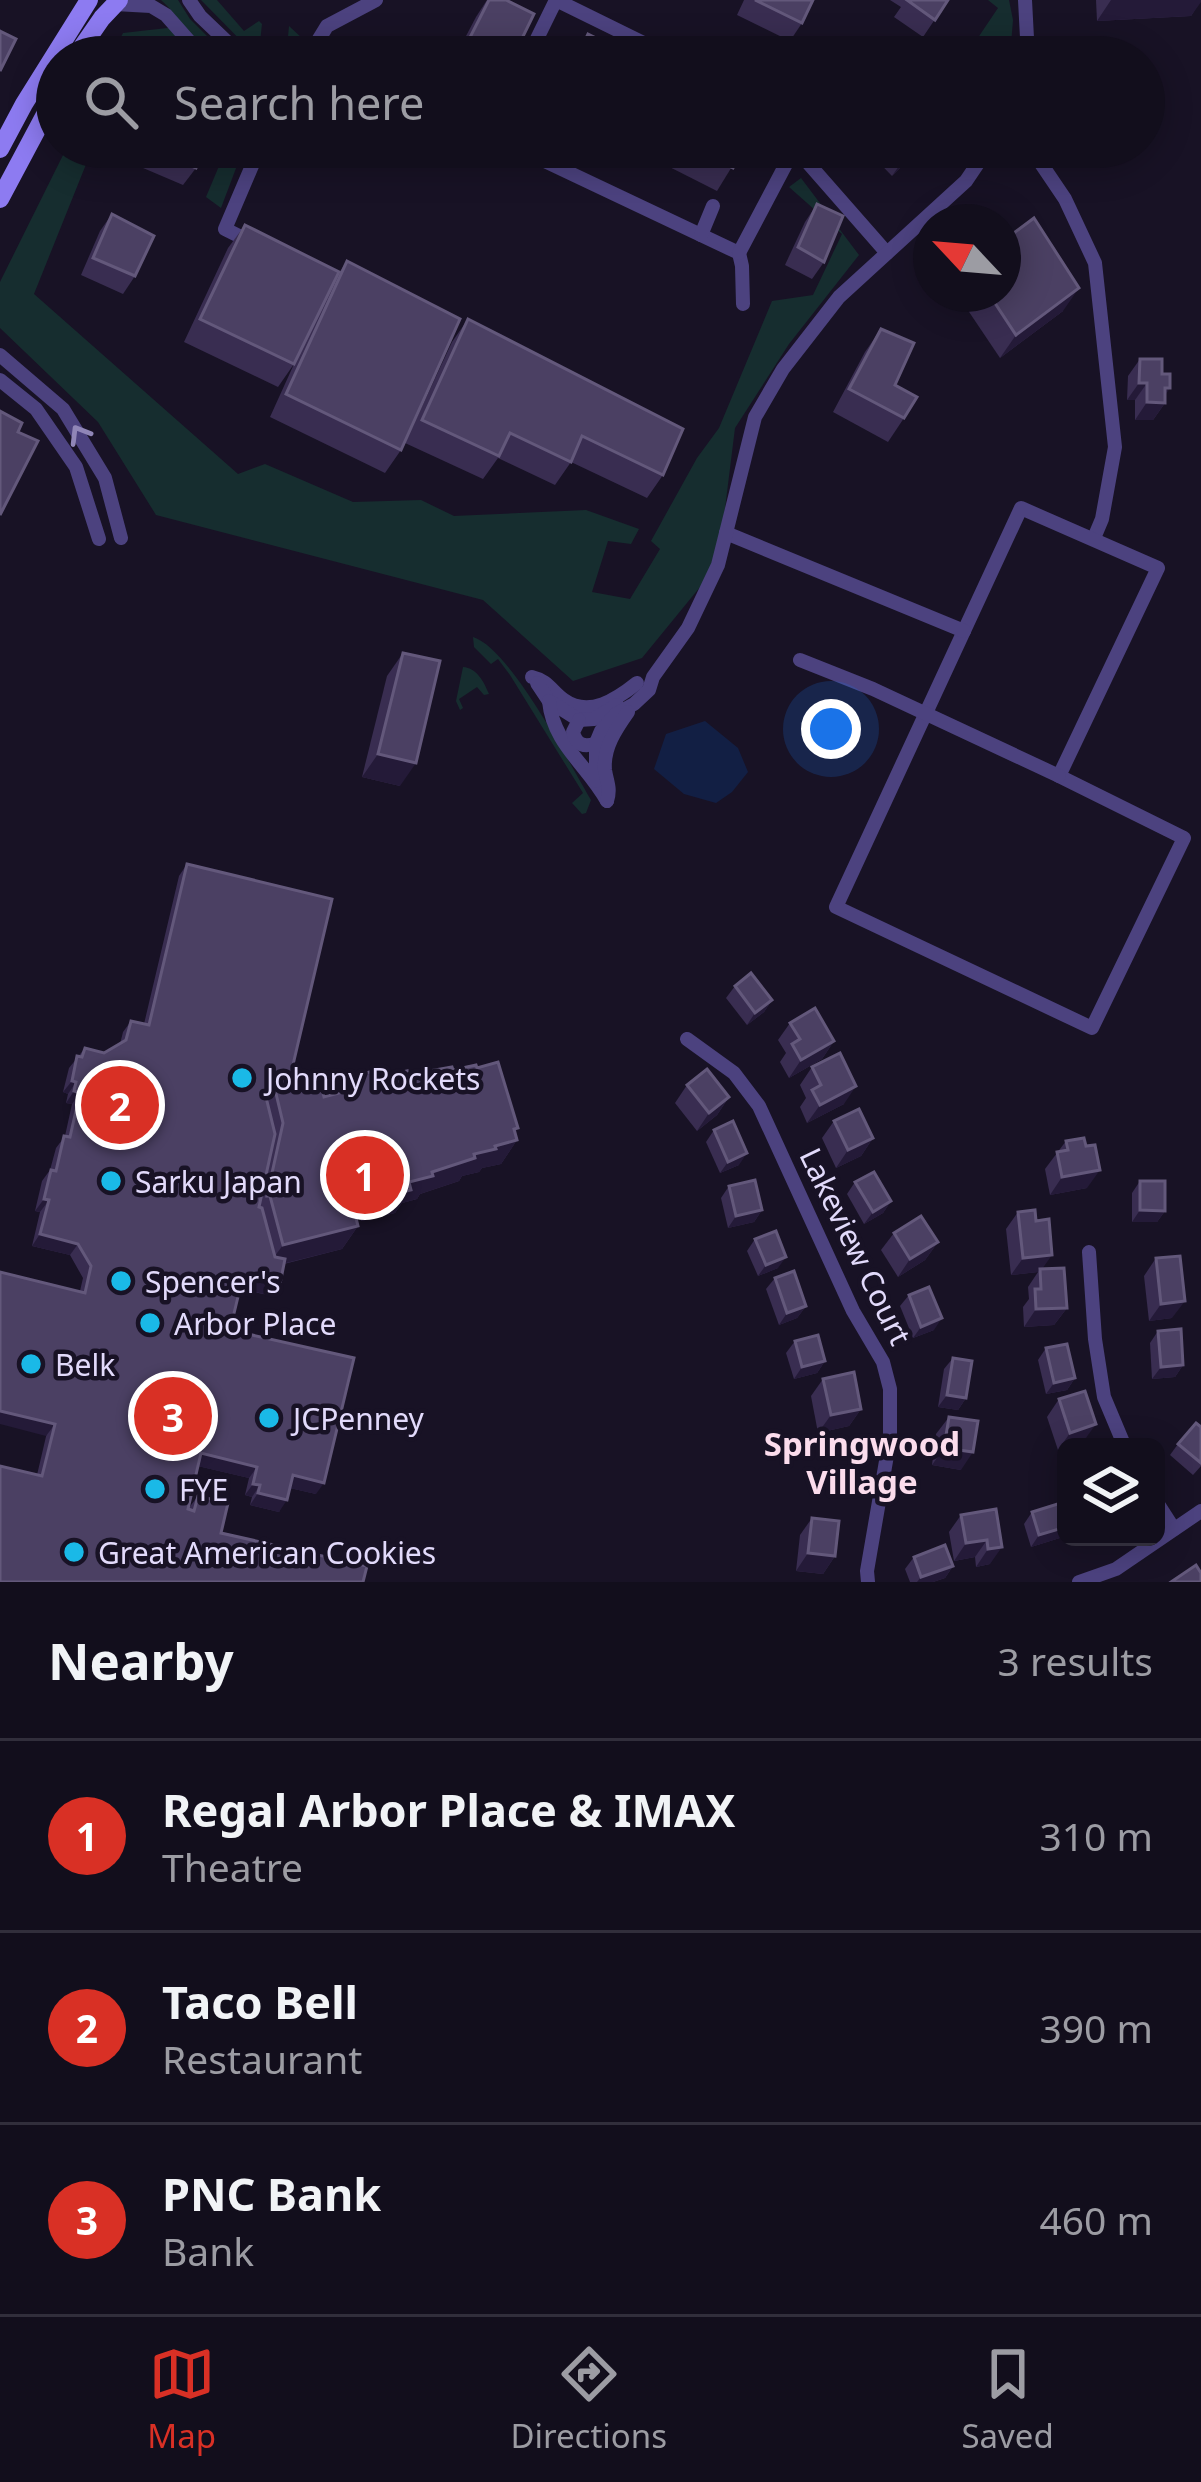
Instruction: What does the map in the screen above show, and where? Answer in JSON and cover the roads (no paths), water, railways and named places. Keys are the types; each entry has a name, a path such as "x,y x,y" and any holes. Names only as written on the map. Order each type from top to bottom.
{"main road":[{"path":"78,36 105,1"},
{"path":"86,36 105,1"},
{"path":"77,36 105,1"},
{"path":"0,149 36,89"},
{"path":"0,199 36,126"}],"street":[{"path":"189,0 221,36"},
{"path":"321,36 327,26 376,0"},
{"path":"538,36 556,0 629,36"},
{"path":"1025,0 1027,36"},
{"path":"105,1 151,6 184,36"},
{"path":"251,168 225,230 269,250"},
{"path":"562,168 739,254"},
{"path":"743,304 739,254 783,168"},
{"path":"812,168 887,254"},
{"path":"554,728 587,732 650,690 653,677 688,628 718,565 755,417 774,385 839,297 975,168"},
{"path":"1044,168 1065,199 1095,263 1115,447 1094,538"},
{"path":"701,235 713,206"},
{"path":"2,353 63,409 105,478 122,538"},
{"path":"0,380 36,409 76,467 99,539"},
{"path":"800,661 873,689 926,714 1059,776 1184,838 1092,1028 836,907 926,714 1021,508 1158,568 1059,776"},
{"path":"726,533 964,631"},
{"path":"596,781 587,732 549,701 534,680 545,680 566,703 586,708 620,697 653,677"},
{"path":"578,764 587,732 627,698 637,683"},
{"path":"549,701 554,728 607,801 610,790 604,765 609,741 634,704"},
{"name":"Lakeview Court","path":"687,1039 734,1073 758,1106 854,1311 883,1362 890,1389 890,1438 868,1582"},
{"path":"1089,1252 1105,1397 1121,1438"},
{"path":"1079,1582 1116,1569 1201,1511"},
{"path":"1165,1515 1174,1529"}],"water":[{"path":"705,721 738,748 748,772 716,803 684,794 654,769 666,734"}],"place":[{"name":"Johnny Rockets","path":"242,1078"},
{"name":"Taco Bell","path":"120,1105"},
{"name":"Regal Arbor Place & IMAX","path":"365,1175"},
{"name":"Sarku Japan","path":"111,1181"},
{"name":"Spencer's","path":"121,1281"},
{"name":"Arbor Place","path":"150,1323"},
{"name":"Belk","path":"31,1364"},
{"name":"PNC Bank","path":"173,1416"},
{"name":"JCPenney","path":"269,1418"},
{"name":"FYE","path":"155,1489"},
{"name":"Great American Cookies","path":"74,1552"}],"district":[{"name":"Springwood Village","path":"862,1462"}]}
